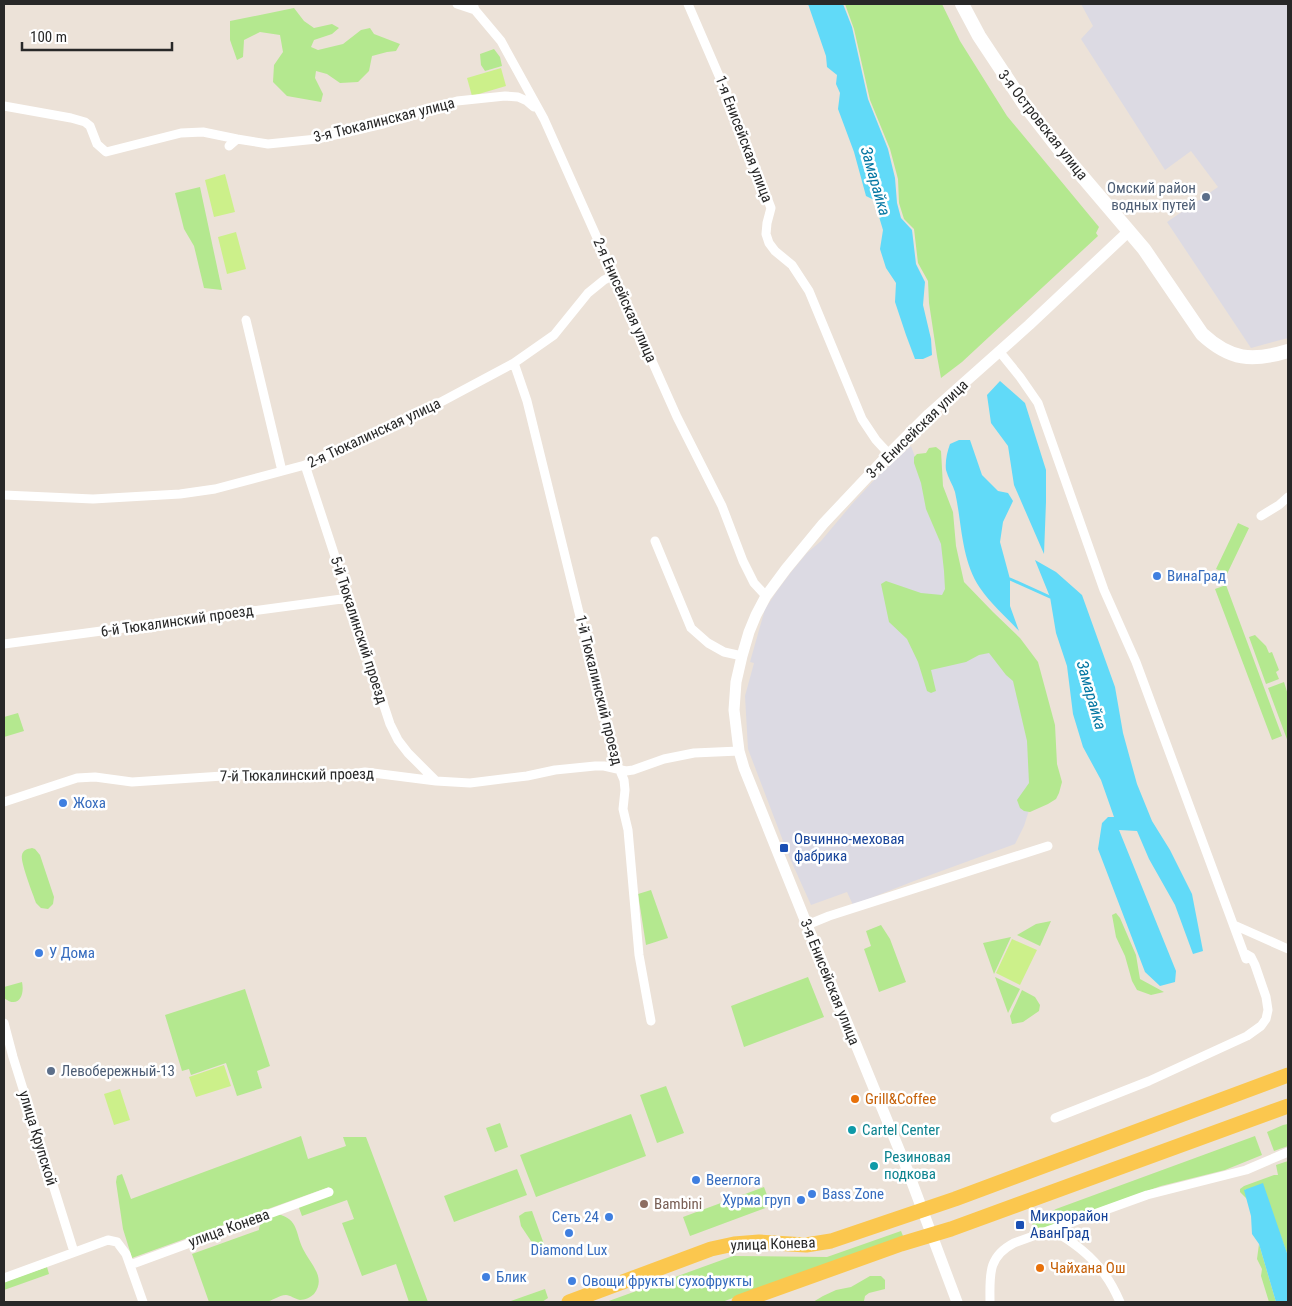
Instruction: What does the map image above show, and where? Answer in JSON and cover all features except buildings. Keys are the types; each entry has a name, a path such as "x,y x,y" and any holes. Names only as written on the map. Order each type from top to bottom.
{"main road":[{"name":"3-я Островская улица","path":"962,4 979,36 1024,104 1048,136 1144,249 1202,334 1212,343 1229,352 1248,357 1272,356 1288,352"},
{"name":"улица Конева","path":"569,1302 711,1249 734,1244 759,1242 806,1245 831,1241 923,1211 1288,1075"},
{"name":"улица Конева","path":"739,1302 907,1242 932,1235 1288,1106"}],"street":[{"name":"2-я Енисейская улица","path":"458,4 474,7 500,41 550,132 677,417 722,506 743,561 754,583 766,596"},
{"name":"1-я Енисейская улица","path":"688,4 726,92 771,208 766,234 769,244 792,265 810,291 862,419 876,440 889,454"},
{"name":"3-я Тюкалинская улица","path":"4,106 85,122 90,126 97,144 106,152 181,133 203,132 268,144 317,139 383,124 457,101 505,96 518,97 527,101 538,110"},
{"path":"229,146 237,139"},
{"name":"3-я Енисейская улица","path":"957,1302 903,1159 744,768 739,751 734,710 736,682 742,656 756,615 766,596 823,524 929,414 1072,286 1129,231"},
{"name":"2-я Тюкалинская улица","path":"4,496 92,499 180,494 215,489 305,465 408,419 514,363 554,335 588,293 604,280 614,275"},
{"path":"246,320 282,471"},
{"path":"999,352 1038,403 1104,590 1136,662 1245,956 1251,957 1256,965 1268,1010 1266,1019 1261,1026 1247,1036 1150,1081 1055,1118"},
{"name":"1-й Тюкалинский проезд","path":"514,363 527,401 625,790 623,809 628,830 640,955 651,1021"},
{"name":"5-й Тюкалинский проезд","path":"305,465 390,724 398,740 408,753 436,781"},
{"path":"1261,516 1288,497"},
{"path":"655,542 691,628 708,643 724,652 742,656"},
{"name":"6-й Тюкалинский проезд","path":"4,644 349,598"},
{"name":"7-й Тюкалинский проезд","path":"4,802 85,777 132,782 238,776 331,776 365,772 436,781 470,783 595,766 611,767 626,771 694,753 739,751"},
{"path":"807,925 838,913 1048,846"},
{"path":"1234,925 1288,949"},
{"name":"улица Крупской","path":"4,1023 74,1252"},
{"path":"990,1302 992,1268 996,1258 1004,1248 1146,1195 1246,1170 1288,1152"},
{"name":"улица Конева","path":"130,1265 329,1192"},
{"path":"1052,1230 1066,1238 1090,1259 1105,1275 1120,1302"},
{"path":"4,1278 108,1240 117,1242 126,1254 143,1302"}],"shaded area":[{"path":"1081,4 1288,4 1288,338 1251,348 1167,222 1218,187 1191,151 1165,170 1081,39 1093,26"},
{"path":"911,446 988,652 1000,659 1017,678 1031,730 1031,804 1024,826 1015,844 853,905 847,892 811,905 788,854 748,749 745,696 754,663 750,662 765,609 777,591 807,553 821,541 852,504 877,477"}],"green space":[{"path":"845,4 942,4 960,41 1007,116 1099,227 1096,233 1098,236 962,362 941,378 929,303 928,281 918,263 914,229 904,219 899,203 898,179 890,149 870,100 854,29"},
{"path":"294,8 304,21 314,28 332,24 339,28 332,34 314,40 311,47 318,50 343,44 361,30 370,28 374,34 400,44 396,51 372,56 369,71 358,82 340,83 327,74 316,71 315,78 323,94 321,102 287,96 273,82 274,65 283,52 280,35 260,32 244,40 243,57 237,60 230,40 230,21"},
{"path":"494,49 500,57 502,66 485,71 481,65 480,54"},
{"path":"501,68 506,86 472,96 467,78"},
{"path":"225,174 235,212 214,217 205,180"},
{"path":"200,187 222,290 204,288 194,246 184,229 175,193"},
{"path":"236,232 246,269 227,274 218,237"},
{"path":"936,447 941,451 943,486 953,512 956,546 964,582 1020,638 1038,662 1055,725 1057,764 1062,782 1059,793 1056,799 1030,812 1020,808 1017,800 1029,783 1027,741 1013,681 989,653 979,655 966,662 931,670 936,691 931,693 927,691 918,662 907,639 889,622 881,584 886,581 921,593 942,595 945,589 941,544 926,509 921,483 914,463 914,457 917,454 926,453 929,448"},
{"path":"1238,523 1249,528 1227,574 1216,569"},
{"path":"1226,585 1282,736 1272,740 1215,589"},
{"path":"1255,635 1266,646 1269,653 1272,652 1279,670 1276,672 1279,679 1266,684 1249,637"},
{"path":"1284,682 1288,695 1288,742 1268,688"},
{"path":"18,713 24,731 4,737 4,717"},
{"path":"32,848 40,855 54,897 53,904 48,909 41,908 36,903 23,864 23,853"},
{"path":"651,890 668,938 646,945 638,894"},
{"path":"1116,913 1136,955 1140,979 1164,992 1151,995 1137,990 1116,937 1112,915"},
{"path":"1051,921 1040,946 1017,935 1036,924"},
{"path":"881,925 890,939 906,982 879,992 864,949 871,946 866,931"},
{"path":"1011,937 994,974 983,943"},
{"path":"1012,939 1037,950 1020,985 996,973"},
{"path":"808,977 824,1017 744,1047 731,1006"},
{"path":"995,977 1020,989 1008,1013"},
{"path":"22,982 21,996 17,1001 13,1002 4,998 4,987"},
{"path":"245,989 270,1066 257,1071 262,1088 237,1096 226,1063 191,1075 189,1069 182,1071 165,1015"},
{"path":"1022,990 1035,997 1040,1005 1039,1011 1023,1022 1012,1024 1010,1016"},
{"path":"224,1065 231,1086 196,1097 189,1077"},
{"path":"666,1086 684,1133 657,1143 640,1095"},
{"path":"120,1089 130,1120 114,1125 104,1094"},
{"path":"631,1114 646,1156 536,1197 520,1155"},
{"path":"500,1123 508,1147 495,1152 486,1128"},
{"path":"1288,1124 1288,1146 1274,1151 1267,1132"},
{"path":"301,1136 308,1159 346,1146 343,1137 366,1137 428,1302 409,1302 396,1264 362,1276 342,1223 354,1219 347,1200 302,1216 298,1205 331,1194 329,1187 132,1258 123,1229 116,1182 117,1176 122,1174 131,1199"},
{"path":"1255,1136 1262,1155 1225,1170 1161,1186 1035,1231 1032,1223 1056,1209"},
{"path":"1288,1161 1288,1256 1281,1237 1245,1189 1247,1199 1240,1192 1240,1189 1278,1175 1276,1165"},
{"path":"517,1169 527,1195 454,1222 444,1196"},
{"path":"764,1187 771,1206 690,1236 683,1217"},
{"path":"532,1211 545,1247 537,1250 521,1226 519,1216 525,1212"},
{"path":"278,1214 293,1223 303,1249 316,1271 319,1282 314,1294 302,1300 286,1295 264,1302 209,1302 192,1254 259,1230 263,1221"},
{"path":"901,1231 903,1236 722,1302 606,1302 733,1256 827,1257"},
{"path":"1259,1244 1276,1302 1269,1302 1261,1276 1262,1269 1257,1259"},
{"path":"47,1267 49,1274 4,1290 4,1282"},
{"path":"870,1276 881,1276 885,1280 885,1289 869,1293 865,1296 865,1302 813,1302 836,1290 851,1287"},
{"path":"545,1289 548,1298 542,1302 508,1302"}],"water":[{"path":"808,4 843,4 852,27 868,99 888,149 895,178 897,203 901,218 912,230 916,264 925,282 923,305 931,339 932,355 923,359 915,359 895,302 896,283 886,268 880,249 883,230 874,200 866,196 854,152 838,109 840,93 836,84 837,75 827,67 826,56"},
{"path":"1000,381 1025,403 1046,470 1044,554 1014,485 1008,446 991,423 987,395"},
{"path":"959,440 970,440 982,475 998,491 1008,493 1013,501 1003,522 1000,542 1010,579 1010,606 1019,631 984,594 969,566 955,492 946,470 946,457 950,444"},
{"path":"1035,560 1056,572 1082,595 1115,687 1123,733 1137,784 1152,821 1170,850 1192,894 1203,951 1193,954 1175,905 1149,859 1137,831 1119,830 1176,971 1175,982 1160,986 1145,972 1098,849 1102,823 1108,817 1114,817 1101,780 1083,747 1073,714 1067,666 1056,633 1050,597"},
{"path":"1263,1183 1288,1256 1288,1302 1276,1302 1259,1244 1252,1234 1251,1216 1244,1190"}],"waterway":[{"name":"Замарайка","path":"1010,579 1050,597"}],"place":[{"name":"Омский район водных путей","path":"1206,197"},
{"name":"ВинаГрад","path":"1157,576"},
{"name":"Жоха","path":"63,803"},
{"name":"Овчинно-меховая фабрика","path":"784,848"},
{"name":"У Дома","path":"39,953"},
{"name":"Левобережный-13","path":"51,1071"},
{"name":"Grill&Coffee","path":"855,1099"},
{"name":"Cartel Center","path":"852,1130"},
{"name":"Резиновая подкова","path":"874,1166"},
{"name":"Beerлога","path":"696,1180"},
{"name":"Bass Zone","path":"812,1194"},
{"name":"Хурма груп","path":"801,1200"},
{"name":"Bambini","path":"644,1204"},
{"name":"Сеть 24","path":"609,1217"},
{"name":"Микрорайон АванГрад","path":"1020,1225"},
{"name":"Diamond Lux","path":"569,1233"},
{"name":"Чайхана Ош","path":"1040,1268"},
{"name":"Блик","path":"486,1277"},
{"name":"Овощи фрукты сухофрукты","path":"572,1281"}]}
